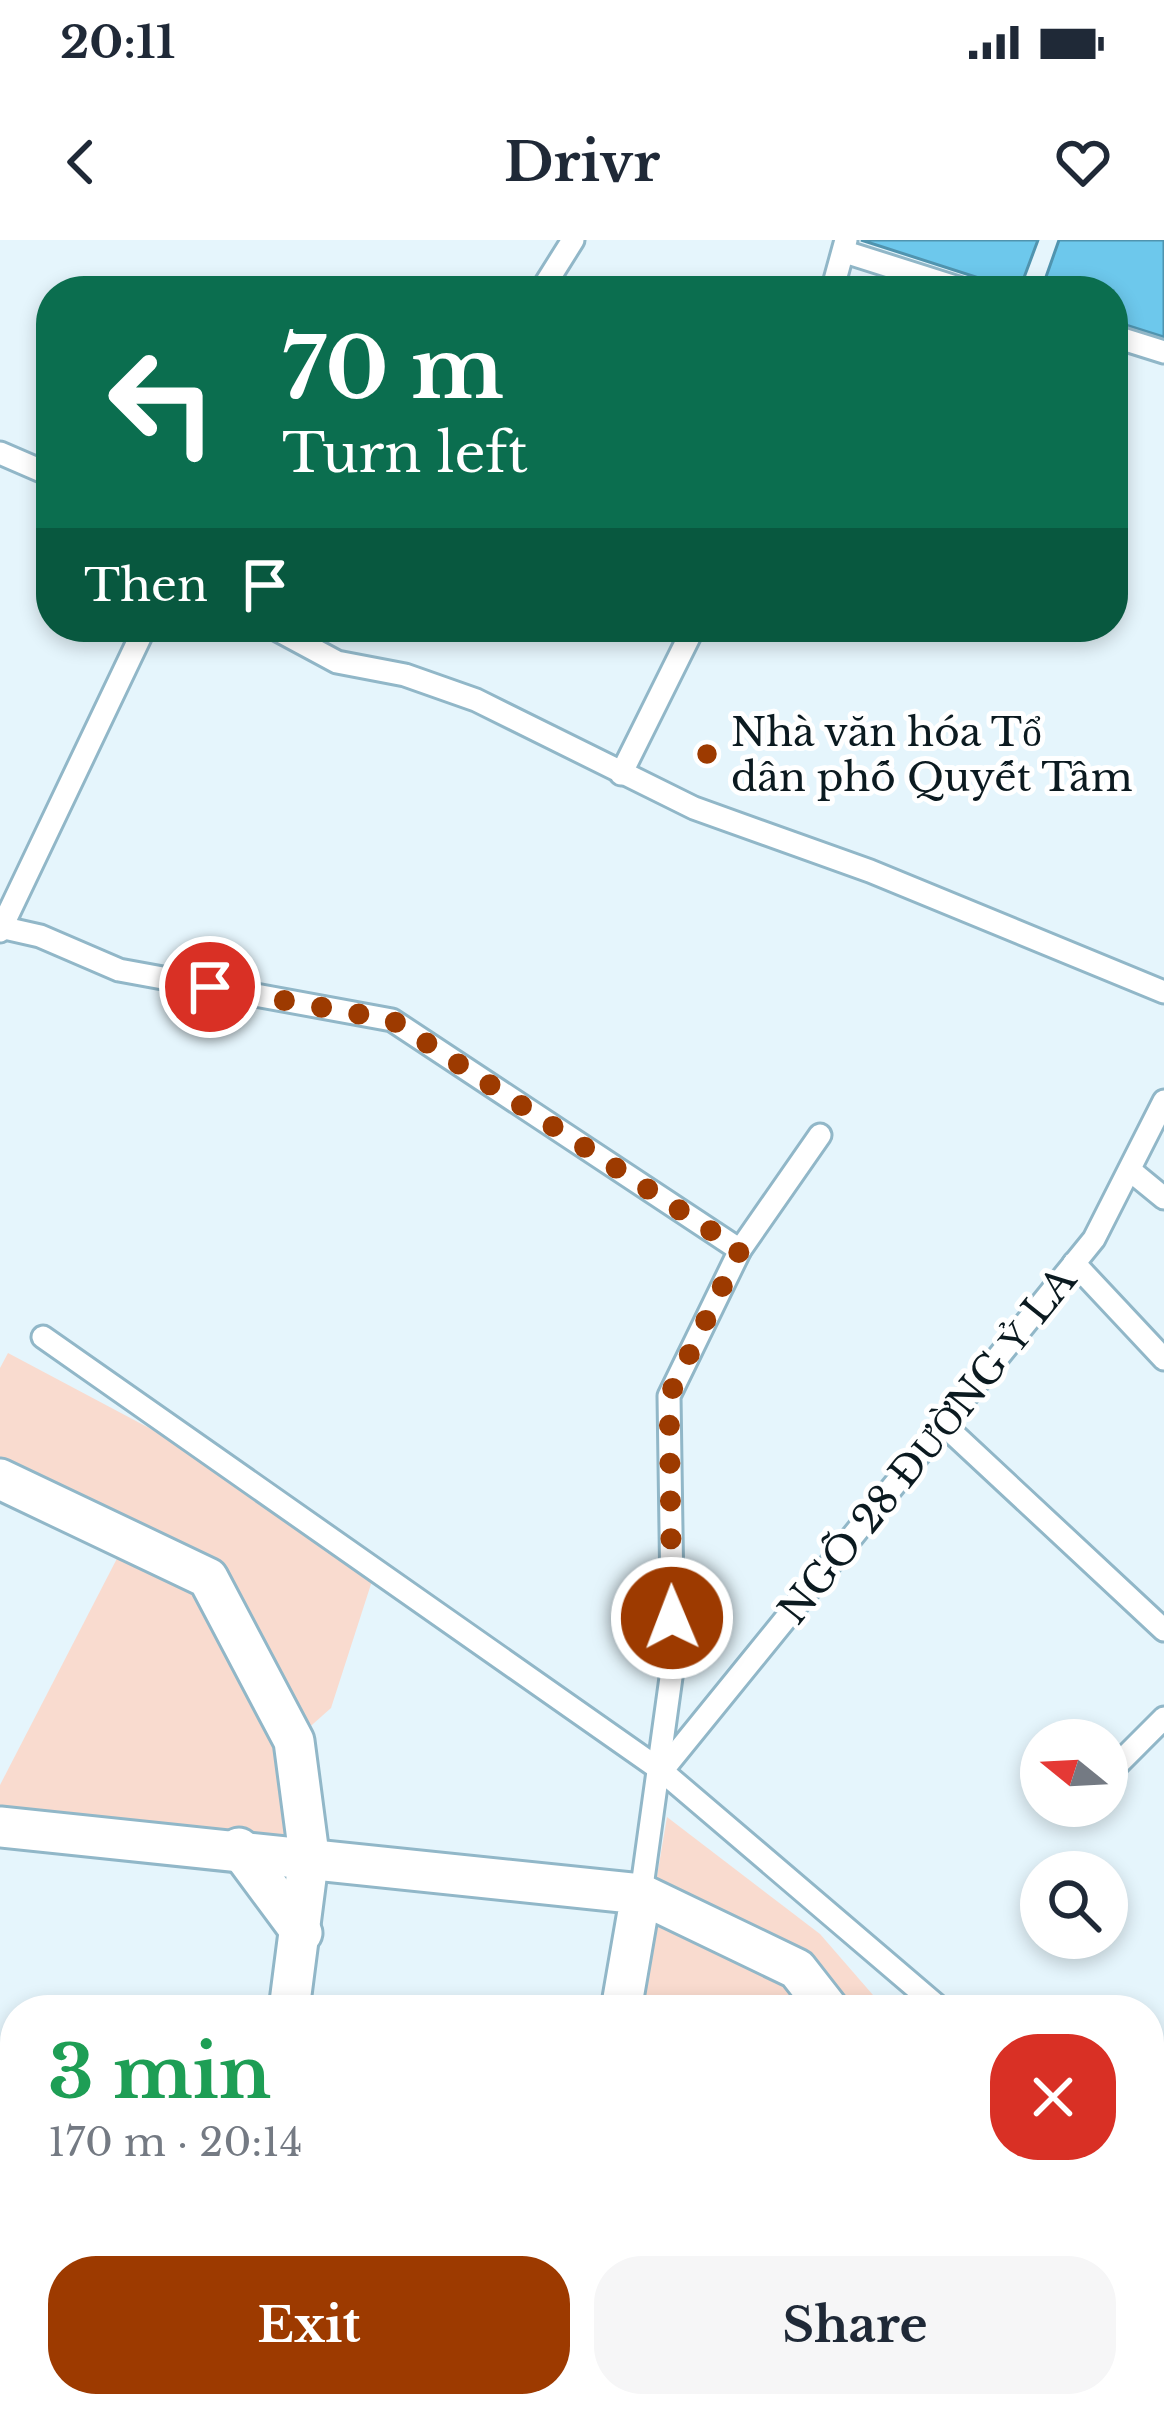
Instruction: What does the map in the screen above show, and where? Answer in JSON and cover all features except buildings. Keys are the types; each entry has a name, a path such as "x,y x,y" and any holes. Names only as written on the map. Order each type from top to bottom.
{"street":[{"path":"0,1479 208,1578 293,1741 309,1856 292,1995"},
{"path":"0,1827 239,1848 641,1894 797,1969 817,1995"},
{"path":"239,1848 302,1933"},
{"path":"624,1995 641,1894"}],"lane":[{"path":"550,276 573,240"},
{"path":"836,276 845,246 927,276"},
{"path":"1128,341 1164,352"},
{"path":"0,453 36,469"},
{"path":"138,642 0,928 40,936 119,970 392,1020 740,1250"},
{"path":"300,642 337,662 405,675 476,700 694,808 870,871 1164,992"},
{"path":"621,774 687,642"},
{"name":"NGÕ 28 ĐƯỜNG Ỷ LA","path":"662,1771 1075,1263 1131,1171 1164,1101"},
{"path":"641,1894 662,1771 673,1663 669,1396 740,1250 820,1135"},
{"path":"1131,1171 1164,1198"},
{"path":"1075,1263 1164,1359"},
{"path":"43,1337 662,1771 924,1995"},
{"path":"944,1425 1164,1630"},
{"path":"1128,1754 1164,1718"}],"shaded area":[{"path":"8,1353 264,1489 372,1581 331,1708 295,1740 210,1576 0,1476 0,1368"},
{"path":"125,1543 204,1581 289,1743 305,1852 0,1824 0,1785"},
{"path":"667,1817 820,1934 873,1995 812,1995 655,1888"},
{"path":"645,1901 794,1972 812,1995 631,1995"}],"water":[{"path":"861,240 1038,240 1025,276 973,276"},
{"path":"1059,240 1164,240 1164,337 1128,326 1128,276 1046,276"}],"place":[{"name":"Nhà văn hóa Tổ dân phố Quyết Tâm","path":"707,754"}],"route":[{"path":"210,987 392,1020 740,1250 669,1396 672,1618"}]}
